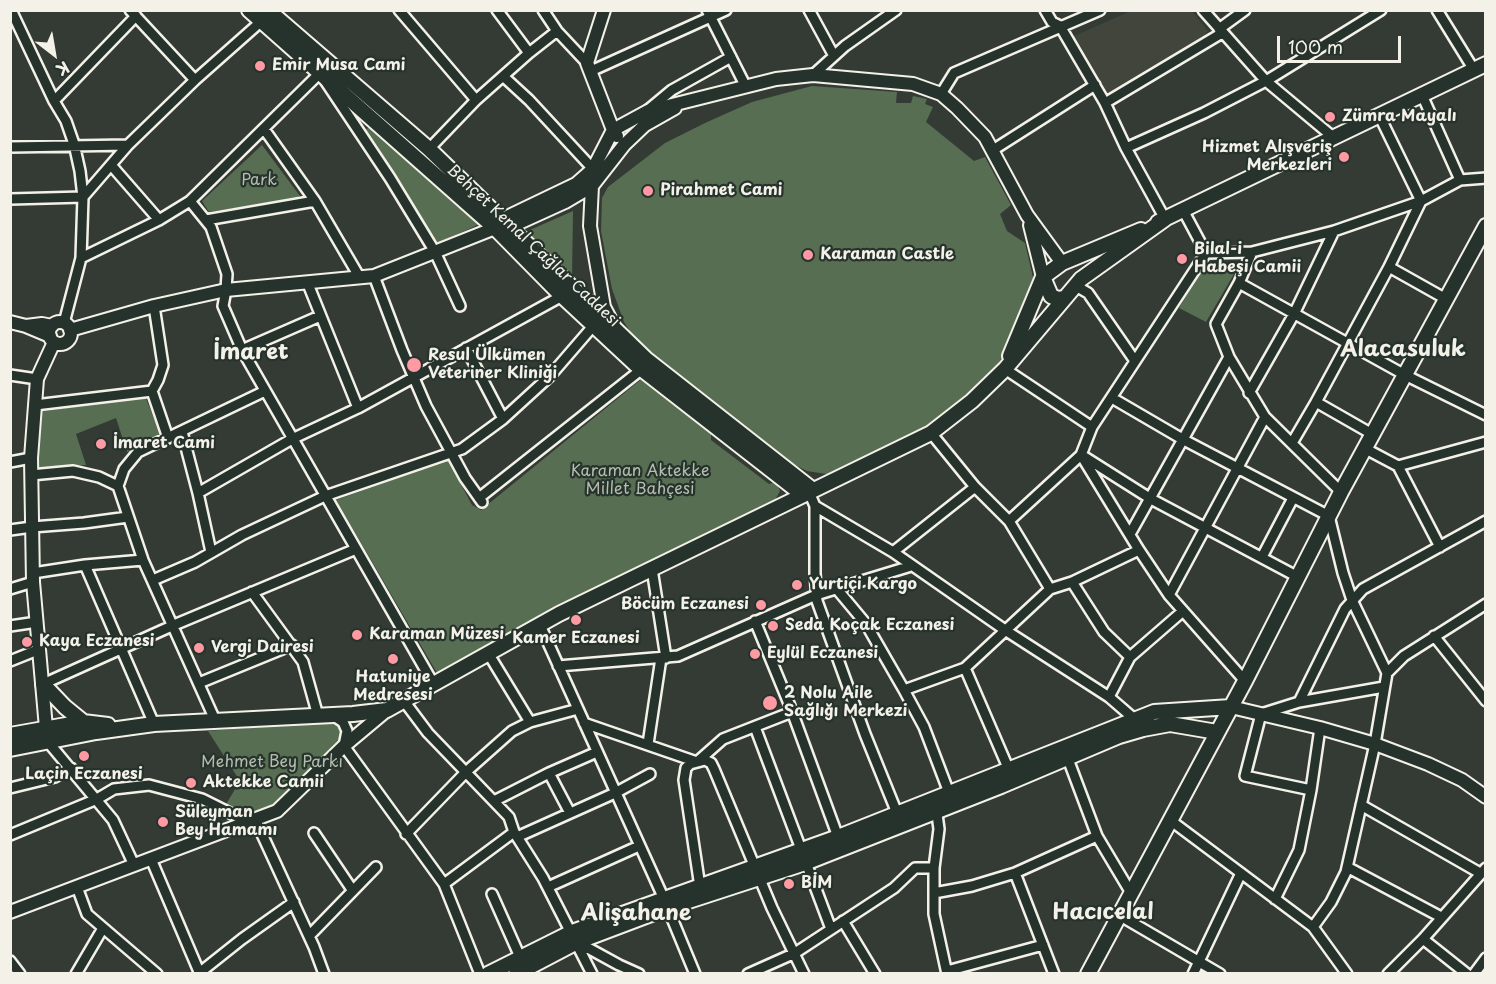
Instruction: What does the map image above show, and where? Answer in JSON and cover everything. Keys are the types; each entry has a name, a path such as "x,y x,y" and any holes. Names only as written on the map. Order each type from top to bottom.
{"main road":[{"name":"Behçet Kemal Çağlar Caddesi","path":"249,10 268,14 429,149 503,225 646,359 808,492"},
{"name":"Behçet Kemal Çağlar Caddesi","path":"268,14 320,73 503,225 562,296 642,369 808,492"},
{"path":"1005,369 1043,277 1062,263 1165,219 1482,67"},
{"path":"10,735 96,732 153,724 318,716 387,710 540,625 930,433 972,401 1005,369 1081,279 1165,219"},
{"path":"1088,974 1245,681 1364,448 1485,226"},
{"path":"1062,263 1073,270 1076,286"},
{"path":"1043,277 1051,296 1058,299 1065,298"},
{"path":"43,684 65,707 96,732"},
{"path":"488,974 520,957 803,857 951,799 1068,759 1119,736 1140,724 1154,712 1231,707"},
{"path":"10,749 83,722 131,727"},
{"path":"951,799 1009,770 1140,724 1170,724 1217,732"},
{"path":"803,857 837,837 900,819"},
{"path":"666,904 700,886 758,872"},
{"path":"516,974 574,937"}],"street":[{"path":"11,10 54,101 66,121 74,144 83,197 81,258 58,331 37,379 31,458 33,578 47,735 113,820 134,865"},
{"path":"399,10 476,100"},
{"path":"497,10 529,53"},
{"path":"543,10 557,31 589,67 613,130 624,145"},
{"path":"589,67 604,10"},
{"path":"589,67 709,14 726,10"},
{"path":"809,10 834,56"},
{"path":"813,75 882,14 896,10"},
{"path":"1045,10 1052,22 1060,26 1106,103 1126,148 1165,219"},
{"path":"941,94 954,73 1100,10"},
{"path":"1203,10 1266,81 1333,137"},
{"path":"1106,103 1220,31 1245,10"},
{"path":"1126,148 1204,113 1266,81 1381,10"},
{"path":"1437,10 1482,67"},
{"path":"54,101 133,14 195,80"},
{"path":"10,199 83,197 128,145 268,14"},
{"path":"709,14 746,87"},
{"path":"429,149 476,100 557,31"},
{"path":"503,225 576,184 593,169 613,130 646,112 672,90 731,57"},
{"path":"81,258 159,220 190,201 320,73 390,178 435,252 460,306"},
{"path":"646,112 776,79 813,75 913,84 941,94 985,137 1027,215 1062,263"},
{"path":"504,77 529,100 593,169"},
{"path":"993,150 1095,85"},
{"path":"1422,95 1460,180"},
{"path":"10,322 26,326 42,324 58,331 226,290 374,276 565,202 592,186 624,145 645,125 687,101"},
{"path":"1379,115 1421,201"},
{"path":"264,129 315,201 360,278"},
{"path":"10,147 74,144 128,145"},
{"path":"111,165 159,220"},
{"path":"1206,253 1252,252 1334,231 1421,201 1460,180 1485,178"},
{"path":"592,186 590,226 599,280 604,307 618,332"},
{"path":"190,201 206,220 227,274 223,306 242,350 433,683"},
{"path":"206,220 315,201"},
{"path":"1292,443 1348,344 1421,201"},
{"path":"1183,210 1206,253"},
{"path":"1027,215 1043,277"},
{"path":"1249,393 1294,314 1334,231"},
{"path":"1252,252 1239,283 1216,324 1229,357 1265,417 1341,492"},
{"path":"1009,521 1081,455 1092,427 1206,253"},
{"path":"1389,267 1446,298"},
{"path":"374,276 426,406 465,478 480,500 642,369"},
{"path":"1239,283 1405,375 1485,415"},
{"path":"308,284 358,408"},
{"path":"1076,286 1088,293 1135,361"},
{"path":"198,493 292,440 358,408 562,296"},
{"path":"154,306 163,365 152,391 168,438"},
{"path":"242,350 320,316"},
{"path":"153,580 325,496 462,449 503,419 550,376 594,325"},
{"path":"466,348 503,419"},
{"path":"1131,534 1229,357"},
{"path":"1005,369 1092,427"},
{"path":"10,375 37,379"},
{"path":"35,405 152,391"},
{"path":"215,720 143,560 118,486 124,469 138,452 265,391"},
{"path":"1112,398 1184,440 1329,516 1352,600 1387,673"},
{"path":"1316,402 1372,434"},
{"path":"1169,595 1265,417"},
{"path":"182,432 211,552"},
{"path":"930,433 975,487 1009,521 1050,589"},
{"path":"1398,466 1485,442"},
{"path":"1364,448 1398,466 1440,547"},
{"path":"1081,455 1151,499 1298,577"},
{"path":"1081,455 1131,534 1138,550 1169,595 1245,681"},
{"path":"10,462 31,458"},
{"path":"31,476 74,471 99,477 118,486"},
{"path":"893,552 975,487"},
{"path":"808,492 815,506 816,595 865,735 900,819"},
{"path":"1262,557 1293,498"},
{"path":"815,506 893,552 1005,630 1109,697 1140,724"},
{"path":"10,530 128,517"},
{"path":"1299,702 1345,609 1363,589 1485,521"},
{"path":"43,684 174,625 356,549"},
{"path":"904,690 965,668 1050,589 1072,582 1138,550"},
{"path":"10,589 33,578 85,565 143,560"},
{"path":"85,565 153,724"},
{"path":"558,666 678,656 816,595 911,566"},
{"path":"648,744 663,658 652,569"},
{"path":"1072,582 1104,632 1130,657"},
{"path":"836,588 866,624 904,690 924,727 951,799"},
{"path":"252,592 303,662 318,716"},
{"path":"1313,927 1331,902 1347,867 1375,744 1387,673 1404,656 1485,604"},
{"path":"1109,697 1130,657 1183,610"},
{"path":"755,621 792,712 837,837"},
{"path":"10,626 37,622"},
{"path":"540,625 666,904 694,974"},
{"path":"1434,636 1481,690 1485,701"},
{"path":"199,683 292,645"},
{"path":"10,662 40,649"},
{"path":"488,653 530,722"},
{"path":"965,668 1009,770"},
{"path":"1261,714 1299,702 1384,687"},
{"path":"404,701 429,733 509,817 592,974"},
{"path":"1231,707 1320,728 1375,744 1462,780 1485,796"},
{"path":"406,834 467,771 512,731 530,722 578,709"},
{"path":"11,912 282,807 344,746 387,710"},
{"path":"697,762 723,739 792,712"},
{"path":"1261,714 1245,776 1311,790"},
{"path":"333,715 343,722 347,731 344,746 444,884 480,974"},
{"path":"584,723 697,762"},
{"path":"755,727 831,929"},
{"path":"1275,899 1299,850 1320,728"},
{"path":"494,801 597,752"},
{"path":"1068,759 1097,836 1131,893"},
{"path":"700,886 684,780 686,768 690,764 705,760 711,763 714,769 772,908 804,974"},
{"path":"10,788 55,777 71,768"},
{"path":"549,773 570,813"},
{"path":"444,884 516,834 615,793 650,774"},
{"path":"10,835 98,799 114,789 149,785 202,799 252,820 294,903 324,974"},
{"path":"935,805 939,829 934,868 934,914 947,972 1043,945"},
{"path":"1361,805 1483,871 1423,939 1388,974"},
{"path":"1170,820 1313,927 1347,974"},
{"path":"314,833 353,891"},
{"path":"934,893 972,886 1015,873 1097,836"},
{"path":"548,887 639,846"},
{"path":"151,859 199,973 242,939 294,903"},
{"path":"309,936 376,867"},
{"path":"1347,867 1441,917"},
{"path":"748,974 795,953 894,888 915,868 934,868"},
{"path":"1015,873 1054,974"},
{"path":"1193,974 1241,873"},
{"path":"77,886 87,914 157,974"},
{"path":"492,894 520,957"},
{"path":"1119,915 1220,974"},
{"path":"843,921 875,974"},
{"path":"76,974 104,928"},
{"path":"574,937 639,974"},
{"path":"1423,939 1467,973 1485,958"},
{"path":"10,960 20,974"}],"shaded area":[{"path":"1133,10 1192,11 1208,31 1176,57 1107,96 1072,37"}],"green space":[{"path":"812,86 897,92 896,103 911,103 913,96 927,99 925,104 933,107 926,122 974,161 985,157 1011,205 1000,214 1007,231 1025,243 1035,286 1015,338 990,376 936,424 833,475 807,471 795,465 636,341 624,322 612,289 601,231 602,198 608,187 665,143 752,102"},
{"path":"370,127 482,223 438,243 363,131"},
{"name":"Park","path":"262,145 300,196 296,199 209,212 202,201"},
{"path":"573,211 572,279 523,233"},
{"path":"1241,262 1206,322 1179,308 1205,264"},
{"name":"Karaman Aktekke Millet Bahçesi","path":"644,377 711,432 711,440 769,484 776,482 780,491 775,500 437,673 336,500 448,460 472,505 481,510"},
{"path":"145,396 161,436 127,452 116,418 76,434 86,465 38,469 39,412"},
{"name":"Mehmet Bey Parkı","path":"337,723 343,730 343,741 276,809 249,819 225,806 240,781 208,731"}],"place":[{"name":"Emir Musa Cami","path":"260,66"},
{"name":"Zümra Mayalı","path":"1330,117"},
{"name":"Hizmet Alışveriş Merkezleri","path":"1344,157"},
{"name":"Pirahmet Cami","path":"648,191"},
{"name":"Karaman Castle","path":"808,255"},
{"name":"Bilal-i Habeşi Camii","path":"1182,259"},
{"name":"Resul Ülkümen Veteriner Kliniği","path":"414,365"},
{"name":"İmaret Cami","path":"101,444"},
{"name":"Yurtiçi Kargo","path":"797,585"},
{"name":"Böcüm Eczanesi","path":"761,605"},
{"name":"Kamer Eczanesi","path":"576,620"},
{"name":"Seda Koçak Eczanesi","path":"773,626"},
{"name":"Karaman Müzesi","path":"357,635"},
{"name":"Kaya Eczanesi","path":"27,642"},
{"name":"Vergi Dairesi","path":"199,648"},
{"name":"Eylül Eczanesi","path":"755,654"},
{"name":"Hatuniye Medresesi","path":"393,659"},
{"name":"2 Nolu Aile Sağlığı Merkezi","path":"770,703"},
{"name":"Laçin Eczanesi","path":"84,756"},
{"name":"Aktekke Camii","path":"191,783"},
{"name":"Süleyman Bey Hamamı","path":"163,822"},
{"name":"BİM","path":"789,884"}],"district":[{"name":"Alacasuluk","path":"1403,350"},
{"name":"İmaret","path":"251,353"},
{"name":"Hacıcelal","path":"1103,913"},
{"name":"Alişahane","path":"636,914"}]}
